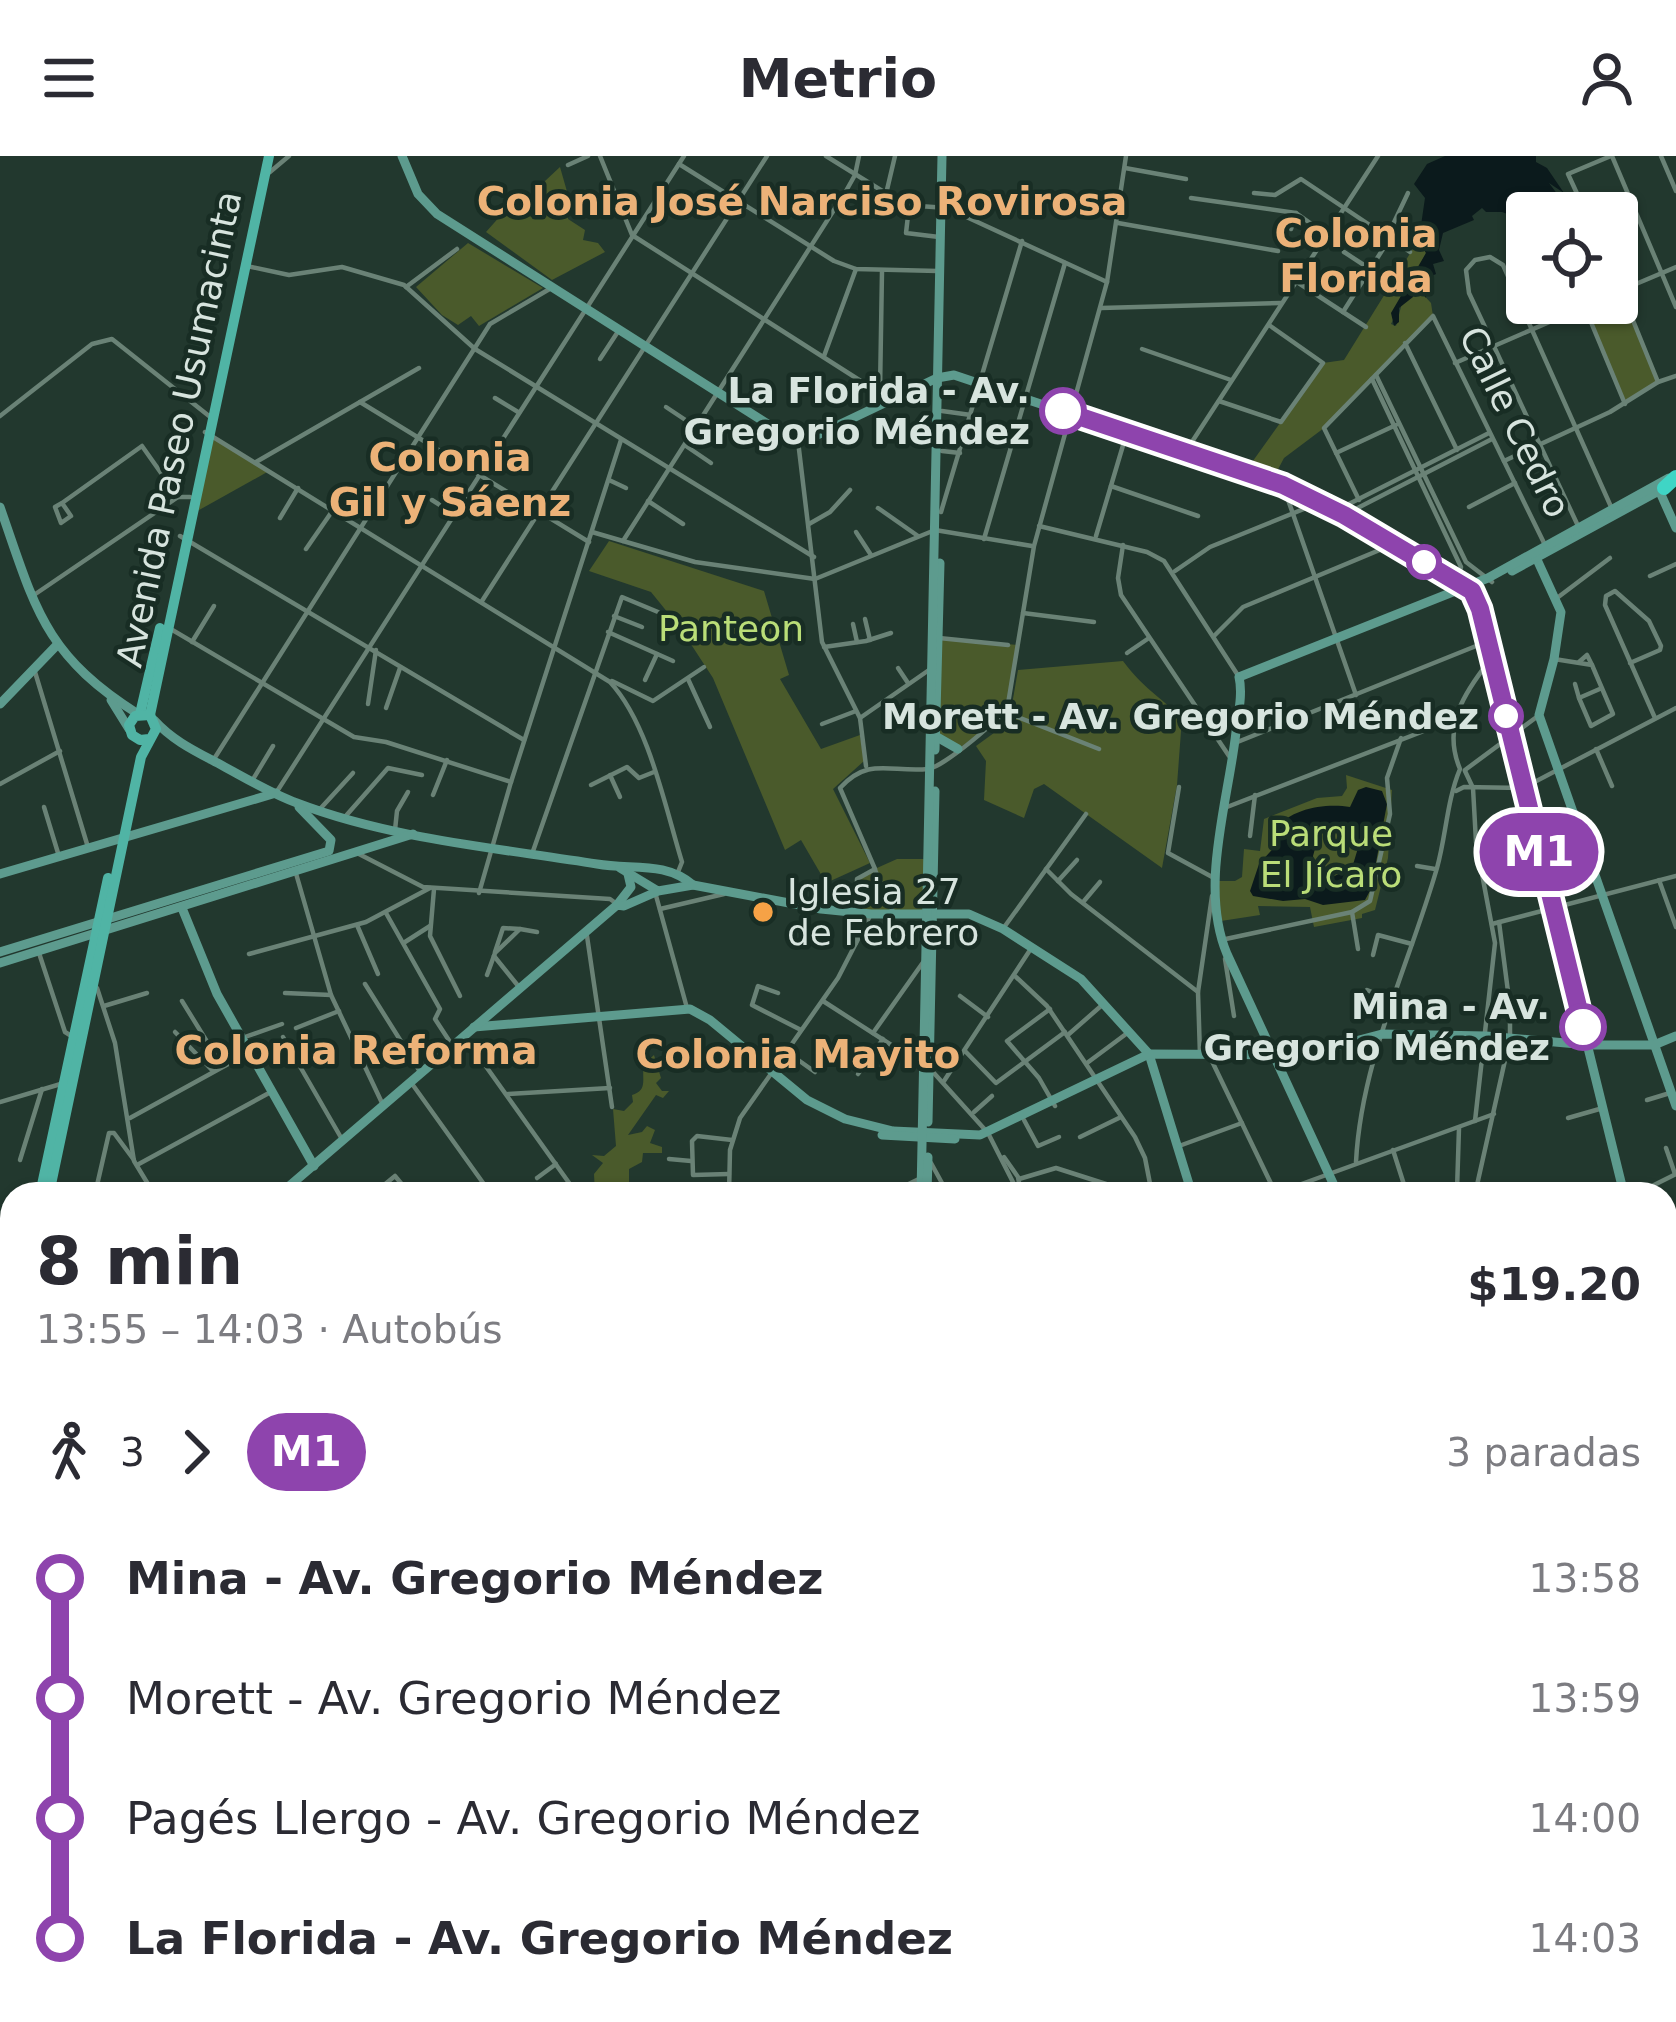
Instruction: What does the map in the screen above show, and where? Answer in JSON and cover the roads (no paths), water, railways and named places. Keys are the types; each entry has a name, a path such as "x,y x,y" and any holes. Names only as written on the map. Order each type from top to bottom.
{"main road":[{"name":"Avenida Paseo Usumacinta","path":"183,537 184,497 207,434 266,156"},
{"path":"402,156 414,188 430,209 798,440 885,396 940,376 980,384 1283,485 1465,586 1488,641 1621,1182"},
{"path":"932,769 945,156"},
{"name":"Avenida Paseo Usumacinta","path":"145,716 261,178"},
{"path":"925,1067 932,769 929,670 945,490 939,271 944,207"},
{"path":"1547,549 1668,482"},
{"path":"1668,482 1676,514"},
{"path":"1668,482 1676,528"},
{"path":"1334,1182 1222,944 1213,892 1240,680 1337,644 1465,586 1490,580 1668,482"},
{"path":"0,506 31,597 56,646 108,695 145,716 176,742 295,803 344,818 624,871 661,868 678,872 693,885"},
{"path":"1535,556 1561,615 1539,715 1676,1106"},
{"path":"0,704 56,646"},
{"path":"108,695 140,740 151,737 176,742"},
{"name":"Avenida Paseo Usumacinta","path":"69,1082 73,1037 133,771 132,718 145,716"},
{"name":"Avenida Paseo Usumacinta","path":"119,842 143,752 156,728 145,716"},
{"path":"936,736 958,748"},
{"path":"0,874 276,794"},
{"path":"101,928 182,908 325,853 332,844 295,803"},
{"path":"0,963 37,947 416,833"},
{"path":"624,871 657,891"},
{"path":"624,871 628,892"},
{"path":"295,1182 628,892 693,885 865,914 973,915 1004,929 1066,968 1105,1002 1153,1056 1188,1182"},
{"path":"617,905 657,891"},
{"path":"182,908 217,994 314,1166"},
{"path":"922,1182 928,913"},
{"name":"Avenida Paseo Usumacinta","path":"47,1182 94,979 101,928"},
{"path":"0,952 37,947"},
{"path":"468,1032 687,1011 710,1020 808,1100 871,1128 989,1135 1053,1104"},
{"path":"989,1135 1153,1056 1309,1054 1382,1034 1588,1045 1654,1045 1676,1036"},
{"path":"925,1134 925,1182"}],"street":[{"path":"261,178 289,156"},
{"path":"568,165 588,156"},
{"path":"600,156 632,235 885,396"},
{"path":"276,794 684,156"},
{"path":"482,601 767,156"},
{"path":"826,156 909,206 944,207 1107,282"},
{"path":"623,542 812,247 855,175 859,156"},
{"path":"886,194 895,156"},
{"path":"894,914 838,791 866,768 932,769 1005,712 1034,546 1107,282 1126,156"},
{"path":"1186,451 1378,156"},
{"path":"1576,192 1568,174 1611,156 1676,307"},
{"path":"1661,156 1676,190"},
{"path":"679,164 856,269 939,271"},
{"path":"1125,168 1186,179"},
{"path":"1254,193 1274,196 1298,178 1410,252"},
{"path":"1343,312 1389,238 1408,194"},
{"path":"1191,198 1296,213 1328,235"},
{"path":"909,206 908,235 940,237"},
{"path":"1291,229 1296,213"},
{"path":"1117,223 1278,251"},
{"path":"945,490 1022,242"},
{"path":"406,286 457,249"},
{"path":"1345,252 1370,269"},
{"path":"1579,528 1466,284 1467,268 1480,258 1490,257 1503,265 1612,510"},
{"path":"984,539 1065,263"},
{"path":"245,265 286,275 345,267 406,286 476,349 814,557"},
{"path":"1638,283 1676,267"},
{"path":"824,356 856,269"},
{"path":"882,271 885,396"},
{"path":"1297,282 1366,327"},
{"path":"213,760 494,322 553,287"},
{"path":"1101,308 1283,303"},
{"name":"Calle Cedro","path":"1405,343 1432,316 1547,549"},
{"path":"1455,363 1544,324"},
{"path":"1592,324 1625,404"},
{"path":"1633,324 1658,382"},
{"path":"1218,401 1281,422 1323,363 1269,325"},
{"path":"600,359 620,330"},
{"path":"0,416 92,344 112,339 208,416"},
{"path":"1359,500 1324,428 1405,343 1457,450"},
{"path":"1142,349 1231,380"},
{"path":"256,462 419,368"},
{"path":"1504,461 1676,376"},
{"path":"1374,377 1466,562 1490,580"},
{"path":"495,398 518,412"},
{"path":"360,402 589,542"},
{"path":"666,407 696,427"},
{"path":"942,411 971,415"},
{"path":"1336,453 1397,424"},
{"path":"1096,538 1126,432"},
{"path":"207,434 607,679 652,701 704,667"},
{"path":"1340,513 1491,436"},
{"path":"1340,513 1491,436"},
{"path":"479,892 621,440"},
{"path":"798,440 824,647 858,715 866,768"},
{"path":"684,445 711,463"},
{"path":"31,597 184,497 142,446 62,502"},
{"path":"942,451 960,453"},
{"path":"1422,473 1465,586"},
{"path":"609,480 626,488"},
{"path":"1468,507 1515,483"},
{"path":"1283,485 1356,695"},
{"path":"1111,486 1198,516"},
{"path":"280,518 298,488"},
{"path":"809,524 830,512 850,490"},
{"path":"432,500 454,514"},
{"path":"648,501 682,524"},
{"path":"1173,572 1210,547 1321,502"},
{"path":"878,508 918,536"},
{"path":"306,549 333,510"},
{"path":"1040,526 1154,554 1173,572 1240,680"},
{"path":"592,532 695,562 815,579 938,531 1034,546"},
{"path":"856,532 871,555"},
{"path":"183,537 524,740"},
{"path":"1214,636 1243,608 1394,544"},
{"path":"1123,545 1119,589 1232,760"},
{"path":"1557,598 1610,558"},
{"path":"1650,576 1676,564"},
{"path":"1630,663 1661,646 1649,620 1615,591 1606,596 1605,604 1630,663 1655,718"},
{"path":"532,854 622,597 658,612"},
{"path":"192,642 214,606"},
{"path":"1024,614 1094,622"},
{"path":"614,616 642,627"},
{"path":"865,619 870,640"},
{"path":"853,624 857,643"},
{"path":"164,626 358,738 388,742 511,782"},
{"path":"608,632 673,661"},
{"path":"824,647 891,633"},
{"path":"938,638 1007,645"},
{"path":"1127,653 1150,638"},
{"path":"1234,742 1488,641"},
{"path":"368,704 373,648"},
{"path":"645,680 657,654"},
{"path":"1478,1182 1510,1038 1496,923 1476,842 1473,788 1462,770 1454,719 1461,698 1492,658"},
{"path":"1554,659 1592,664 1613,714 1591,726 1575,684"},
{"path":"386,708 401,666"},
{"path":"898,668 908,683"},
{"path":"35,670 89,850"},
{"path":"822,724 858,715 929,670"},
{"path":"607,679 631,709 681,859 678,872"},
{"path":"688,679 710,728"},
{"path":"1580,698 1602,688"},
{"path":"1454,792 1523,788 1676,708"},
{"path":"1005,712 1099,749"},
{"path":"1356,1162 1360,1116 1382,1034 1437,870 1462,770 1539,715"},
{"path":"1227,807 1454,719"},
{"path":"1234,1016 1222,944 1352,912 1368,903 1375,890 1390,814 1387,778 1401,738"},
{"path":"252,781 273,746"},
{"path":"1596,748 1612,786"},
{"path":"0,784 60,751"},
{"path":"433,795 448,760"},
{"path":"344,818 389,767 422,775"},
{"path":"591,785 627,767 640,778 654,772"},
{"path":"320,810 352,773"},
{"path":"610,776 620,797"},
{"path":"1179,787 1168,853 1215,879"},
{"path":"394,830 408,791"},
{"path":"1250,836 1256,796"},
{"path":"44,807 59,858"},
{"path":"1004,929 1086,814"},
{"path":"357,854 414,884 432,888 610,899 617,905"},
{"path":"1058,881 1077,860"},
{"path":"1417,866 1437,870"},
{"path":"294,867 331,995 383,1105"},
{"path":"729,1182 732,1139 744,1111 823,1001 856,943 865,914 857,879 875,869"},
{"path":"1046,869 1198,992"},
{"path":"1496,923 1676,876"},
{"path":"1660,880 1676,927"},
{"path":"1083,903 1100,882"},
{"path":"249,954 357,925 432,888"},
{"path":"432,888 431,939 460,996"},
{"path":"657,891 687,1011"},
{"path":"659,909 730,892"},
{"path":"1213,892 1198,992 1204,1055 1269,1182"},
{"path":"1352,912 1358,949"},
{"path":"386,913 440,1010 435,1018 452,1045"},
{"path":"856,943 865,914"},
{"path":"357,925 377,974"},
{"path":"403,944 430,926"},
{"path":"488,975 502,929 537,932"},
{"path":"494,954 520,929"},
{"path":"586,931 612,1107"},
{"path":"1373,955 1378,935 1412,944"},
{"path":"37,947 65,1032 73,1037"},
{"path":"944,1081 1032,947"},
{"path":"1475,1121 1499,949"},
{"path":"494,954 519,987"},
{"path":"873,1033 924,961"},
{"path":"1016,977 1050,1009 1099,1082 1143,1153 1150,1182"},
{"path":"94,979 130,1118 136,1163"},
{"path":"365,984 421,1072"},
{"path":"778,993 760,986 752,1005 801,1030"},
{"path":"1367,990 1393,1000"},
{"path":"104,1006 147,993"},
{"path":"285,993 331,995"},
{"path":"960,996 988,1017"},
{"path":"182,1000 222,1066"},
{"path":"823,1001 944,1081 989,1135 1014,1182"},
{"path":"965,1051 996,1082 1105,1002"},
{"path":"1050,1009 1007,1041 1053,1104"},
{"path":"296,1028 339,1011"},
{"path":"242,1038 281,1024"},
{"path":"1086,1063 1131,1031"},
{"path":"176,1032 212,1070"},
{"path":"468,1032 569,1182"},
{"path":"283,1037 343,1141"},
{"path":"858,1074 883,1039"},
{"path":"130,1118 250,1052"},
{"path":"787,1052 815,1072"},
{"path":"410,1081 482,1182"},
{"path":"0,1102 69,1082"},
{"path":"507,1094 610,1088"},
{"path":"20,1160 42,1089"},
{"path":"136,1163 272,1091"},
{"path":"1647,1100 1671,1093"},
{"path":"973,1114 992,1096"},
{"path":"1568,1118 1603,1108"},
{"path":"1304,1182 1495,1114"},
{"path":"1079,1137 1121,1117"},
{"path":"1024,1120 1038,1146 1059,1137"},
{"path":"1178,1146 1242,1123"},
{"path":"1457,1182 1459,1128"},
{"path":"97,1182 110,1132 147,1182"},
{"path":"729,1174 696,1177 691,1161 696,1136 732,1139"},
{"path":"1666,1148 1676,1174"},
{"path":"997,1150 1019,1182"},
{"path":"1393,1150 1403,1182"},
{"path":"669,1159 691,1161"},
{"path":"928,1159 941,1182"},
{"path":"538,1178 556,1164"},
{"path":"1019,1179 1056,1168 1100,1182"},
{"path":"913,1182 921,1178"}],"place":[{"name":"La Florida - Av. Gregorio Méndez","path":"1063,411"},
{"name":"Morett - Av. Gregorio Méndez","path":"1506,716"},
{"name":"Iglesia 27 de Febrero","path":"763,912"},
{"name":"Mina - Av. Gregorio Méndez","path":"1583,1027"}],"district":[{"name":"Colonia José Narciso Rovirosa","path":"802,201"},
{"name":"Colonia Florida","path":"1356,256"},
{"name":"Colonia Gil y Sáenz","path":"450,480"},
{"name":"Colonia Reforma","path":"356,1050"},
{"name":"Colonia Mayito","path":"798,1054"}],"park label":[{"name":"Panteon","path":"731,628"},
{"name":"Parque El Jícaro","path":"1331,854"}]}
